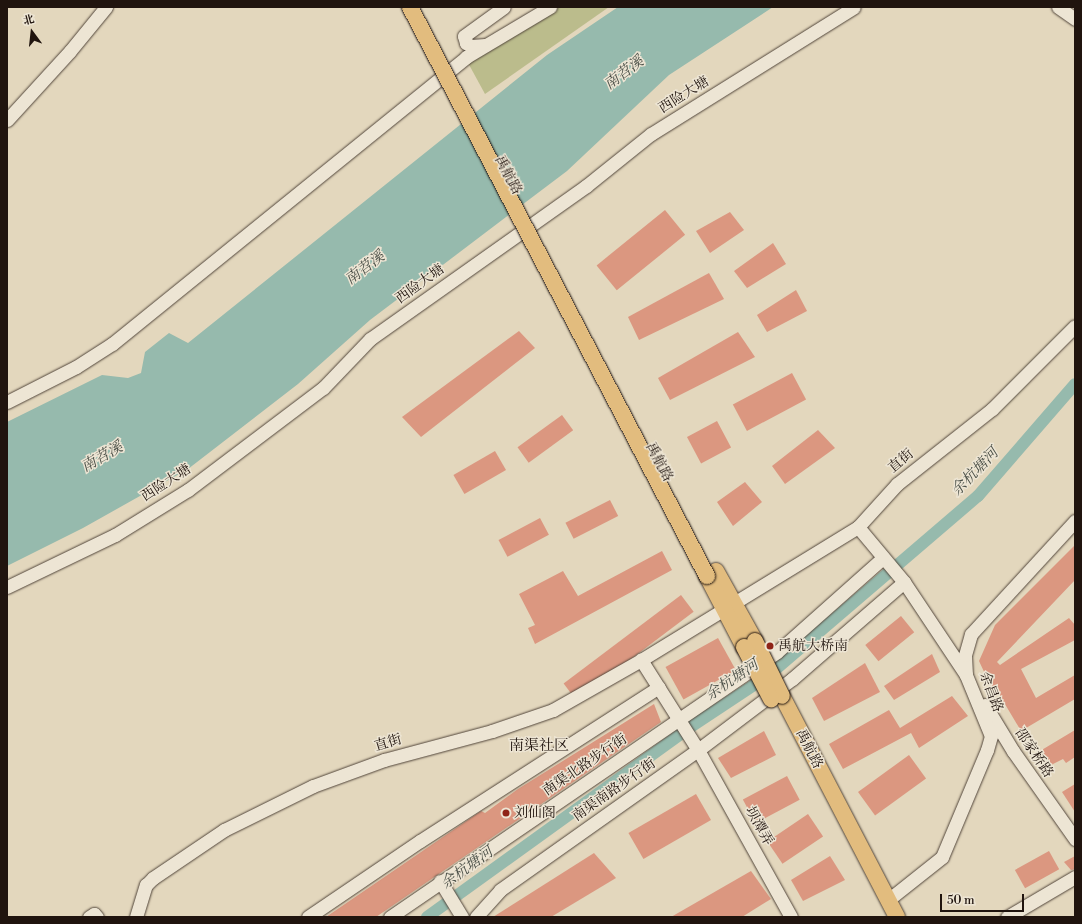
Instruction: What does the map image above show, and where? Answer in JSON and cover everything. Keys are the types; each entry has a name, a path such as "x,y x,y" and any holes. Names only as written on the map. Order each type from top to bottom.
{"main road":[{"path":"410,7 712,573"},
{"name":"禹航路","path":"420,7 750,644 886,917"},
{"name":"禹航路","path":"777,698 897,917"}],"street":[{"path":"7,120 70,51 106,7"},
{"path":"487,45 470,46 466,43 464,36 504,7"},
{"path":"7,402 76,367 112,344 466,57 550,7"},
{"name":"西险大塘","path":"7,587 115,535 188,490 323,388 370,339 586,186 651,134 854,7"},
{"path":"1058,7 1075,19"},
{"name":"直街","path":"136,917 146,885 153,878 224,830 314,786 384,760 492,731 553,710 730,607 858,527 897,484 992,409 1075,326"},
{"name":"余昌路","path":"888,900 942,857 991,736 966,675 965,655 971,634 1075,521"},
{"name":"邵家桥路","path":"858,527 904,582 966,675 1013,751 1075,840"},
{"name":"南渠北路步行街","path":"390,917 440,881 681,722 776,652 883,558"},
{"name":"南渠南路步行街","path":"476,917 500,890 698,750 792,679 904,582"},
{"name":"坝潭弄","path":"641,660 698,750 791,917"},
{"path":"308,917 420,840 659,688"},
{"path":"1007,917 1075,877"},
{"path":"440,881 462,917"}],"green space":[{"path":"556,7 609,7 485,94 467,61"}],"water":[{"name":"南苕溪","path":"618,7 773,7 669,75 567,171 370,320 298,384 188,469 83,528 7,566 7,422 102,375 128,378 141,373 145,352 169,333 188,343 547,55"}],"building":[{"path":"665,210 685,235 617,290 597,265"},
{"path":"730,212 744,230 710,253 696,231"},
{"path":"773,243 786,264 747,288 734,271"},
{"path":"709,273 724,299 639,340 628,317"},
{"path":"796,290 807,311 767,332 757,315"},
{"path":"519,331 535,348 421,437 402,417"},
{"path":"738,332 755,357 670,400 658,378"},
{"path":"792,373 806,399 747,431 733,404"},
{"path":"562,415 573,430 529,463 518,447"},
{"path":"717,421 731,447 701,463 687,437"},
{"path":"818,430 835,448 785,484 772,466"},
{"path":"495,451 506,470 464,494 453,475"},
{"path":"745,482 762,502 733,526 717,502"},
{"path":"610,500 618,516 574,539 565,523"},
{"path":"540,518 549,535 507,557 499,540"},
{"path":"1075,545 1075,580 997,662 1000,665 1069,618 1075,625 1075,640 1021,669 1036,698 1075,675 1075,699 1021,731 996,689 993,691 979,661 995,625"},
{"path":"662,551 672,570 535,644 528,628 535,625 519,594 563,571 578,596"},
{"path":"681,595 694,612 576,700 564,683"},
{"path":"901,616 914,632 878,661 865,645"},
{"path":"718,638 736,670 683,699 666,667"},
{"path":"932,654 940,672 894,700 884,686"},
{"path":"865,663 880,692 824,721 812,698"},
{"path":"952,696 968,716 919,748 911,733 843,769 829,744 889,710 900,728"},
{"path":"654,704 661,722 376,917 326,917 481,811 485,813 518,789"},
{"path":"1075,730 1075,757 1066,763 1063,759 1045,768 1035,754"},
{"path":"764,731 776,755 731,778 718,758"},
{"path":"909,755 926,778 875,815 858,792"},
{"path":"787,776 800,800 756,823 743,799"},
{"path":"1075,784 1075,812 1062,792"},
{"path":"696,794 711,820 643,859 628,833"},
{"path":"808,814 823,836 782,864 767,841"},
{"path":"1049,851 1059,869 1025,888 1015,870"},
{"path":"594,853 616,878 551,917 493,917"},
{"path":"830,856 845,880 803,901 791,880"},
{"path":"1075,856 1075,869 1071,870 1064,862"},
{"path":"751,871 771,899 742,917 671,917"}],"waterway":[{"name":"余杭塘河","path":"427,917 686,730 769,675 978,496 1075,384"}],"place":[{"name":"禹航大桥南","path":"770,646"},
{"name":"刘仙阁","path":"506,813"}],"district":[{"name":"南渠社区","path":"539,746"}]}
